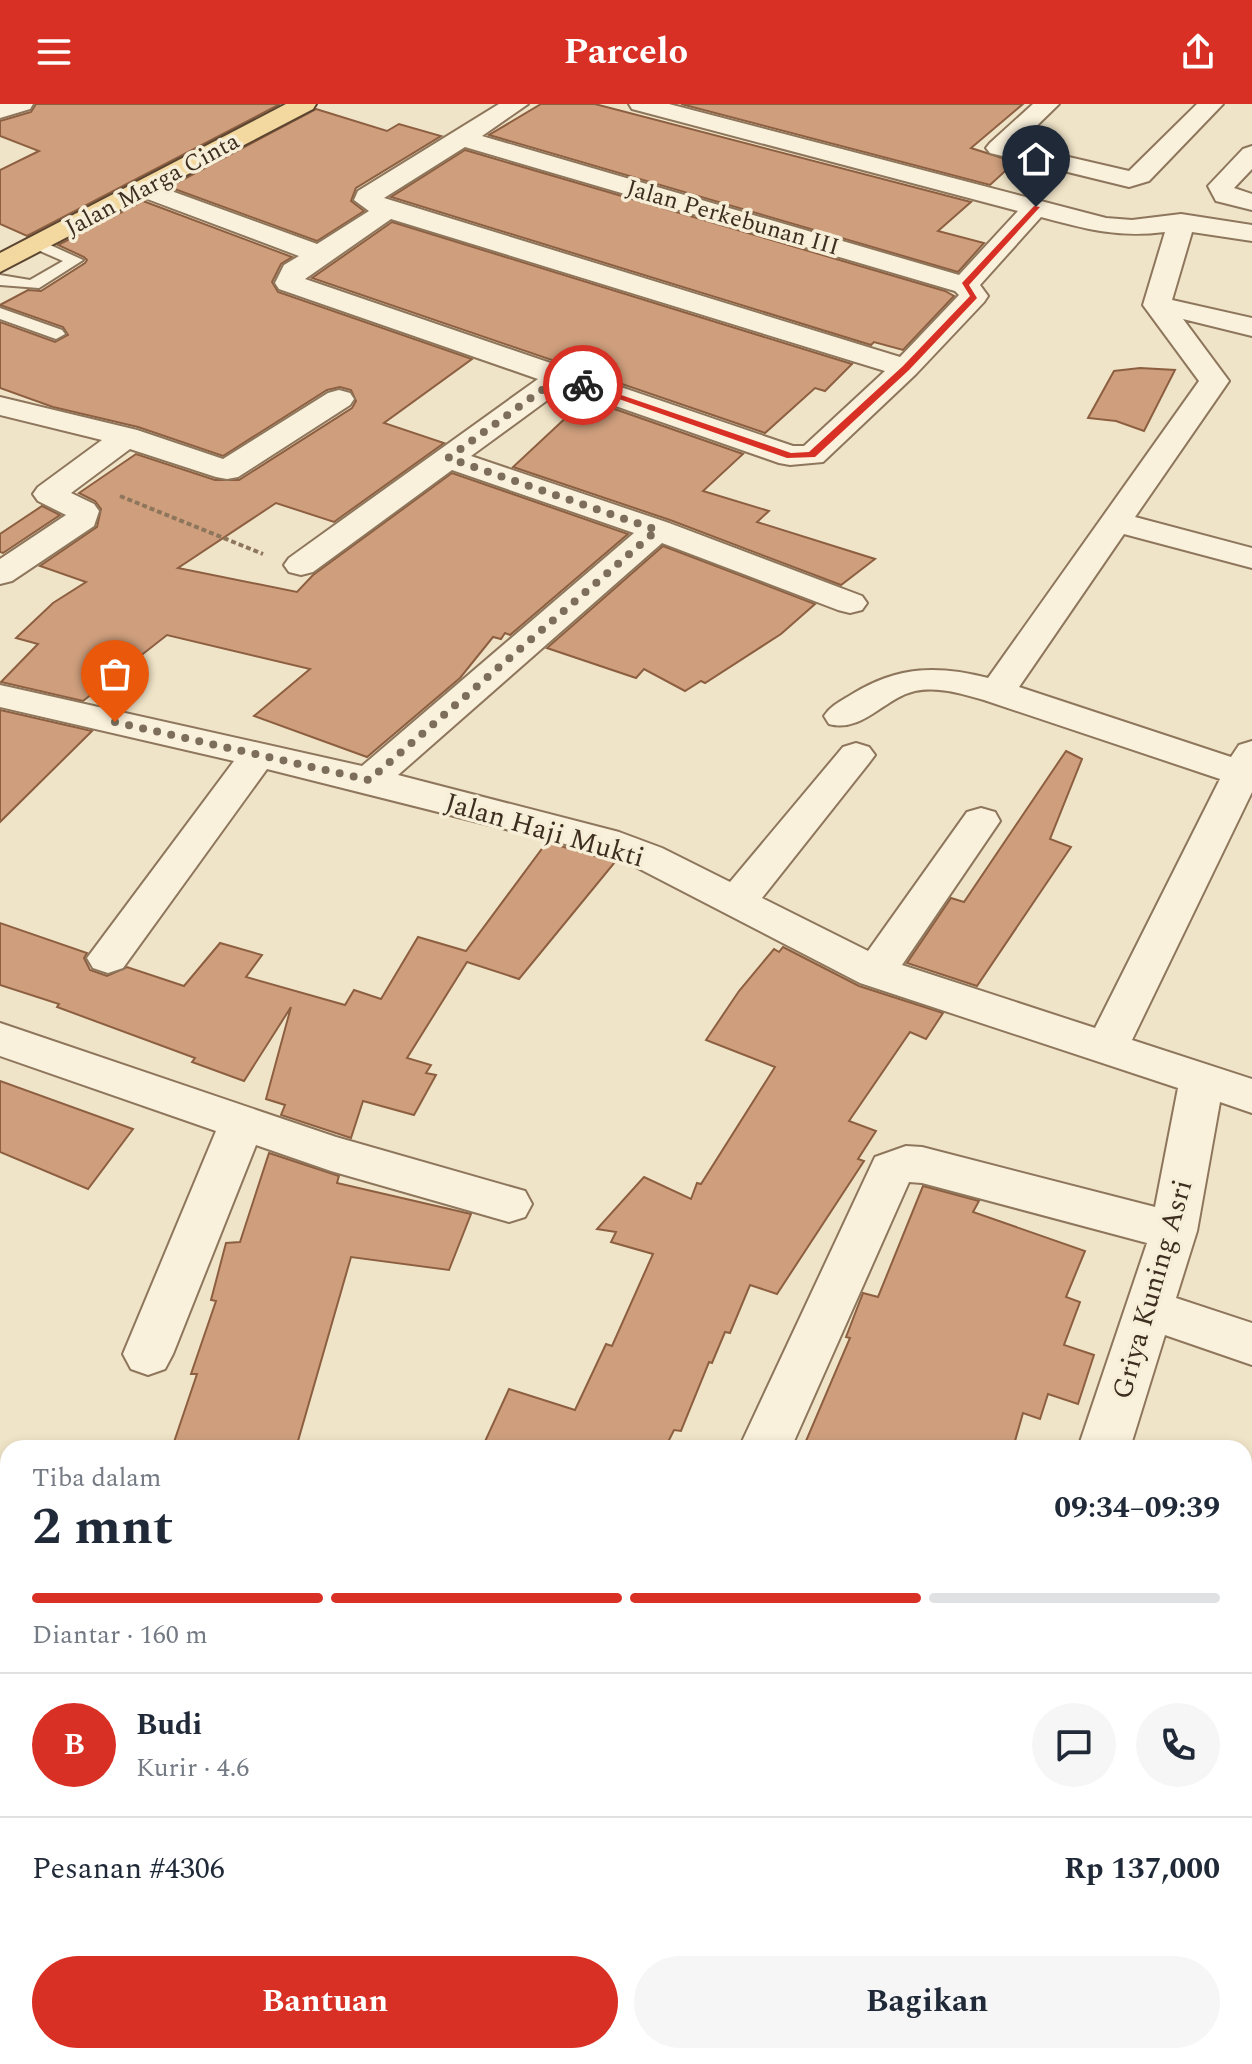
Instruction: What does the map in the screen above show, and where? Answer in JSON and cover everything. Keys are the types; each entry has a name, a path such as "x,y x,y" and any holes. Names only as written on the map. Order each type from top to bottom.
{"main road":[{"name":"Jalan Marga Cinta","path":"0,264 304,104"}],"street":[{"path":"0,111 21,104"},
{"path":"516,104 367,197 370,203 906,368"},
{"path":"641,104 1118,227 1181,222 1252,233"},
{"path":"720,125 750,104"},
{"path":"1047,104 999,148 1129,179 1140,176 1211,104"},
{"name":"Jalan Perkebunan III","path":"462,138 965,285"},
{"path":"1252,154 1221,186 1221,191 1225,195 1252,202"},
{"path":"143,189 319,254"},
{"path":"388,210 294,271 289,283 790,456 801,457 812,455 906,368 974,296 965,285 1036,207"},
{"path":"1157,305 1181,222"},
{"path":"1157,305 1237,349"},
{"path":"1157,305 1237,349"},
{"path":"997,692 1237,349"},
{"path":"301,565 560,377"},
{"path":"0,406 126,437 227,470 339,399"},
{"path":"0,574 82,519 83,511 49,494 126,437"},
{"path":"448,458 657,530 850,603"},
{"path":"1116,522 1252,558"},
{"path":"369,780 657,530"},
{"path":"842,716 899,684 931,679 965,683 1246,763 1235,826 1106,1050"},
{"name":"Jalan Haji Mukti","path":"0,696 369,780 605,841 648,857 875,972 1201,1082 1252,1096"},
{"path":"108,958 258,755"},
{"path":"737,901 856,755"},
{"path":"875,972 981,821"},
{"path":"0,1039 331,1153 509,1204"},
{"name":"Griya Kuning Asri","path":"1107,1440 1174,1231 1201,1082"},
{"path":"148,1354 243,1121"},
{"path":"769,1440 891,1170 906,1164 922,1165 1174,1231"},
{"path":"1150,1310 1252,1344"}],"lane":[{"path":"0,280 33,285 75,260 37,244"},
{"path":"0,313 56,334"}],"path":[{"path":"71,476 293,566 301,565"}],"building":[{"path":"36,104 280,104 27,236 0,224 0,170 39,151 0,136 0,121 31,112"},
{"path":"541,104 595,104 971,202 938,231 984,243 958,272 489,135"},
{"path":"681,104 1023,104 971,148 1015,162 990,185"},
{"path":"316,109 387,131 399,124 441,136 356,188 351,201 364,211 317,241 169,187"},
{"path":"465,150 954,296 903,350 874,342 871,345 391,197"},
{"path":"143,201 292,257 281,264 272,282 278,292 472,359 384,423 444,443 334,522 276,503 178,568 297,592 313,575 452,473 628,534 510,635 505,633 501,639 493,637 460,678 367,757 254,716 310,669 167,635 83,701 1,682 38,644 16,638 53,603 86,582 40,566 97,527 101,509 95,501 79,493 136,454 215,480 239,480 352,408 356,401 351,390 340,387 327,390 223,456 138,427 53,407 0,388 0,322 55,342 68,335 63,327 0,305 28,290 41,291 85,263 87,260 84,257 58,245"},
{"path":"392,222 852,364 825,391 815,388 765,433 312,278"},
{"path":"1140,368 1175,370 1144,431 1116,421 1088,418 1114,371"},
{"path":"586,399 743,454 703,491 769,511 757,522 875,559 841,585 670,520 513,467"},
{"path":"42,506 60,515 3,553 0,552 0,534"},
{"path":"663,546 815,604 781,634 705,683 701,681 685,691 644,669 636,678 547,648"},
{"path":"0,710 92,731 0,822"},
{"path":"1066,751 1082,759 1050,839 1071,847 977,986 907,963 951,898 964,902"},
{"path":"547,842 615,862 519,979 467,962 407,1058 431,1065 426,1073 436,1075 414,1115 363,1101 351,1138 281,1115 285,1105 266,1099 291,1007 244,1081 192,1062 195,1058 57,1007 59,1004 0,985 0,923 87,953 84,958 90,970 107,976 127,967 184,986 220,943 262,955 246,977 345,1005 354,990 381,999 418,937 466,951"},
{"path":"783,947 859,986 943,1013 926,1039 910,1032 849,1121 876,1131 858,1159 864,1161 777,1294 750,1285 730,1333 725,1332 712,1363 709,1362 681,1431 674,1430 669,1440 486,1440 509,1389 575,1410 606,1344 612,1346 653,1254 611,1242 616,1232 597,1229 644,1177 691,1199 697,1183 701,1184 775,1067 706,1040 739,991 774,949 779,952"},
{"path":"0,1081 133,1129 88,1189 0,1152"},
{"path":"269,1153 339,1176 337,1183 471,1214 449,1270 351,1257 298,1440 175,1440 197,1374 191,1374 216,1301 211,1300 226,1243 240,1242"},
{"path":"923,1186 979,1201 973,1212 1085,1251 1066,1297 1080,1302 1064,1345 1094,1355 1078,1404 1048,1394 1040,1419 1023,1413 1015,1440 806,1440 850,1338 846,1337 863,1293 878,1297"}],"way so far":[{"path":"115,722 369,780 657,530 448,458 560,377 583,385"}],"route":[{"path":"583,385 790,456 812,455 906,368 974,296 974,292 965,285 1036,207"}]}
